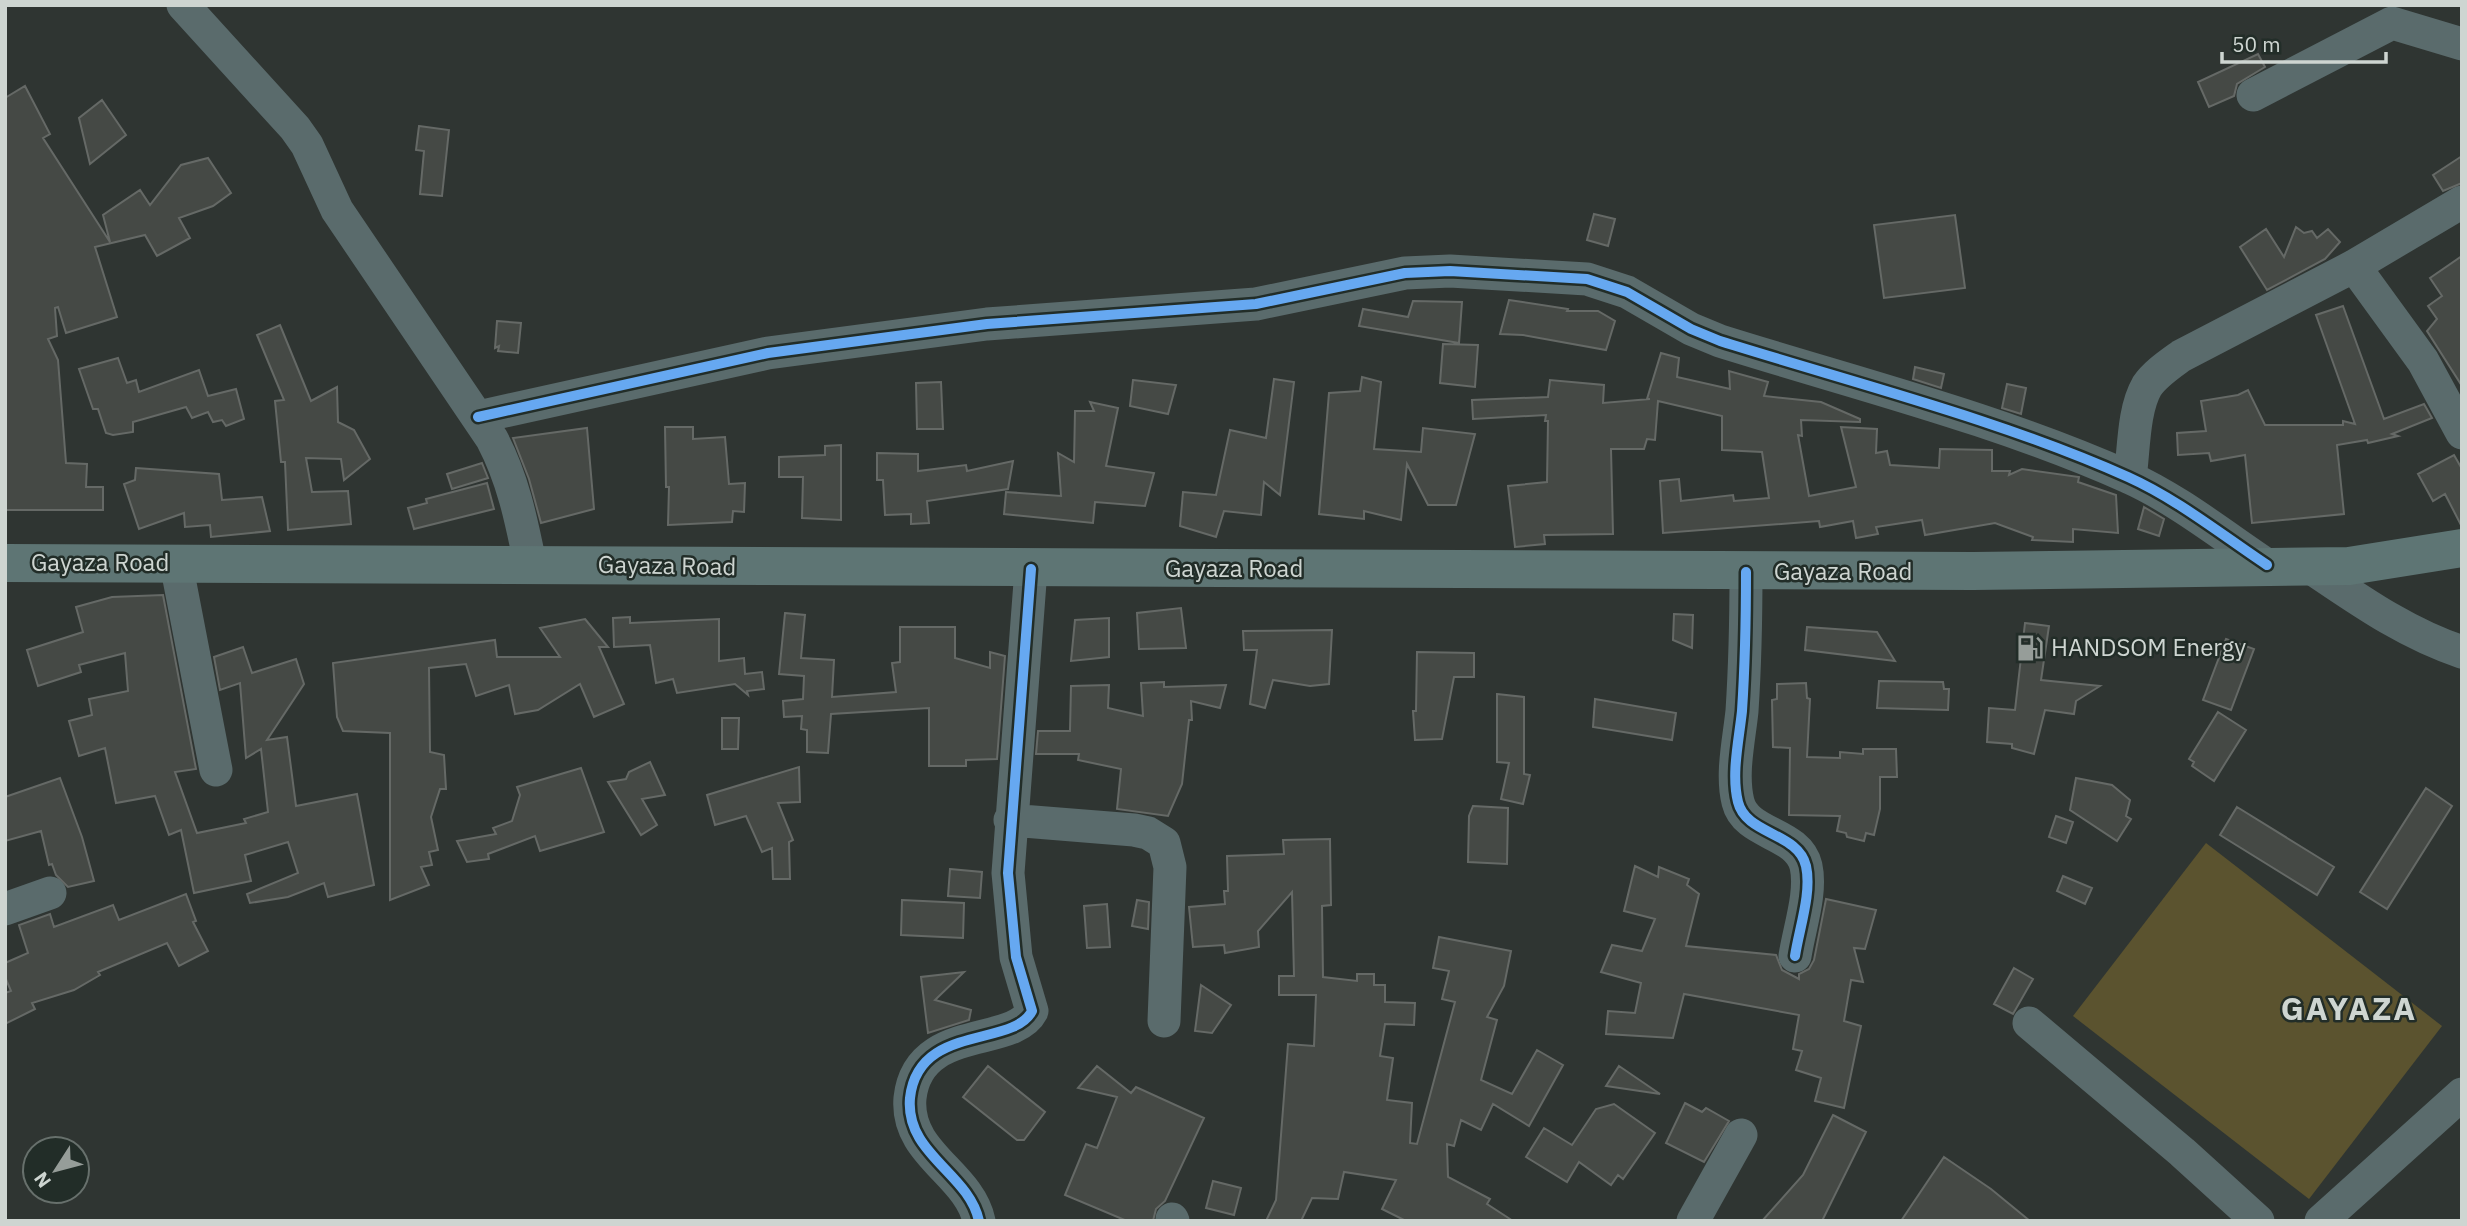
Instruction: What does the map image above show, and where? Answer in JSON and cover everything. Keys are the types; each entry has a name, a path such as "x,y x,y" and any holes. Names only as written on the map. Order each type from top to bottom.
{"main road":[{"name":"Gayaza Road","path":"5,563 1746,572 2349,566 2462,548"}],"street":[{"path":"183,5 295,128 307,145 337,210 478,417 507,468 530,564"},
{"path":"2253,95 2392,23 2462,44"},
{"path":"2130,478 2140,404 2148,385 2166,367 2181,356 2354,266 2462,202"},
{"path":"2354,266 2423,361 2462,433"},
{"path":"478,417 768,353 1001,322 1256,304 1405,273 1450,271 1569,277 1604,283 1627,292 1691,330 1720,341 2013,432 2130,478 2267,565"},
{"path":"176,563 216,770"},
{"path":"2311,566 2379,614 2431,641 2462,652"},
{"path":"979,1221 976,1204 922,1146 909,1106 912,1083 936,1055 958,1041 1027,1022 1032,1011 1016,957 1008,873 1031,569"},
{"path":"1746,572 1745,659 1736,782 1738,803 1752,821 1788,842 1805,863 1806,886 1795,956"},
{"path":"1010,820 1133,830 1148,833 1164,843 1170,867 1164,1021"},
{"path":"5,909 50,892"},
{"path":"2029,1023 2182,1152 2258,1221"},
{"path":"2321,1221 2462,1094"},
{"path":"1693,1221 1741,1135"}],"shaded area":[{"path":"2206,843 2442,1026 2309,1199 2073,1016"}],"building":[{"path":"2258,54 2265,67 2237,84 2234,96 2209,107 2198,82"},
{"path":"25,86 50,134 43,138 110,242 103,215 140,190 150,205 181,165 208,158 231,193 213,206 179,218 190,238 157,256 145,235 95,247 117,317 66,333 58,307 55,308 57,336 48,339 58,360 66,463 87,464 86,487 103,487 103,510 5,510 5,98"},
{"path":"102,100 126,135 90,164 79,118"},
{"path":"419,126 449,130 442,196 420,194 424,151 416,150"},
{"path":"2462,156 2462,183 2443,191 2433,175"},
{"path":"1594,214 1615,219 1608,246 1587,240"},
{"path":"1955,215 1965,288 1884,298 1874,225"},
{"path":"2296,227 2304,233 2312,231 2317,238 2328,229 2340,242 2325,259 2267,290 2240,247 2266,229 2284,257"},
{"path":"2462,256 2462,386 2427,331 2437,319 2428,306 2442,296 2430,278"},
{"path":"1509,300 1568,309 1567,311 1598,311 1615,321 1606,350 1523,335 1500,334"},
{"path":"1413,301 1462,302 1459,343 1359,326 1363,309 1408,317"},
{"path":"2343,306 2384,419 2424,404 2432,418 2392,434 2398,436 2368,443 2367,440 2337,445 2344,514 2252,523 2245,455 2211,461 2209,453 2178,455 2177,433 2206,431 2201,401 2238,395 2248,390 2265,425 2343,425 2343,421 2355,424 2316,315"},
{"path":"497,321 521,323 518,353 498,351 499,346 495,348"},
{"path":"280,325 311,401 337,387 338,422 354,430 370,459 344,480 341,459 306,458 312,492 348,491 351,524 288,530 285,462 281,462 275,401 284,400 257,335"},
{"path":"1443,344 1478,345 1475,387 1440,383"},
{"path":"1661,353 1679,358 1677,377 1730,389 1729,371 1768,382 1764,396 1821,402 1860,419 1860,422 1801,420 1802,436 1798,435 1809,496 1856,487 1841,427 1877,429 1876,453 1887,451 1890,465 1939,468 1940,449 1992,450 1992,471 2010,471 2009,475 2022,469 2079,477 2078,482 2116,495 2118,533 2073,529 2073,542 2032,540 2033,537 1995,523 1925,535 1922,520 1876,527 1878,534 1856,538 1853,521 1820,527 1819,521 1663,533 1660,481 1679,479 1681,501 1733,495 1734,501 1769,498 1762,452 1722,450 1722,416 1658,401 1655,440 1647,439 1644,449 1611,449 1613,534 1544,535 1545,544 1515,547 1508,486 1547,482 1548,421 1545,421 1546,415 1473,419 1472,400 1548,397 1550,380 1604,385 1603,403 1650,399 1647,399"},
{"path":"118,358 127,383 136,380 139,392 199,370 208,396 236,389 244,419 226,426 222,420 213,422 208,412 192,418 186,407 133,422 133,432 113,435 106,433 98,409 93,409 79,369"},
{"path":"1915,367 1944,374 1941,388 1913,379"},
{"path":"1362,377 1381,382 1374,449 1421,452 1423,428 1475,434 1456,505 1428,505 1407,464 1401,520 1364,511 1364,519 1319,514 1329,393 1360,391"},
{"path":"1274,379 1294,382 1280,495 1264,482 1261,515 1224,511 1216,537 1180,526 1183,492 1216,495 1230,430 1266,438"},
{"path":"1133,380 1176,385 1168,414 1130,406"},
{"path":"941,382 943,429 917,429 916,383"},
{"path":"2007,384 2026,388 2021,414 2002,408"},
{"path":"1090,402 1118,408 1106,466 1154,473 1145,506 1095,502 1093,523 1004,514 1006,492 1061,496 1058,453 1074,462 1075,411 1094,411"},
{"path":"665,427 693,427 693,439 725,437 729,484 745,483 744,512 733,511 732,522 668,525 669,487 666,487"},
{"path":"587,428 594,509 541,523 529,479 513,438"},
{"path":"841,445 841,520 802,518 803,477 779,477 779,457 825,455 825,446"},
{"path":"877,453 918,454 918,471 966,465 967,471 1013,461 1008,489 927,501 929,523 911,524 911,514 885,515 883,480 877,480"},
{"path":"2454,455 2462,469 2462,527 2445,494 2433,501 2418,474"},
{"path":"482,463 488,478 452,489 447,474"},
{"path":"136,468 219,474 222,500 262,497 270,531 211,537 210,525 185,527 184,513 139,529 124,484 135,480"},
{"path":"487,483 494,509 414,529 408,508 427,503 426,499"},
{"path":"2144,507 2164,519 2159,536 2138,529"},
{"path":"163,595 196,769 175,772 197,833 246,823 244,819 268,812 261,749 246,758 240,683 220,690 214,657 243,647 252,673 296,659 304,684 267,740 287,737 296,806 357,794 374,885 328,897 324,883 288,897 250,903 247,894 298,873 288,842 245,855 251,881 194,893 181,830 169,835 155,796 116,803 105,748 79,756 69,721 92,715 89,699 128,691 125,653 79,665 81,672 38,686 27,650 83,632 76,607 112,597"},
{"path":"1181,608 1186,648 1139,649 1137,613"},
{"path":"785,613 805,615 801,658 834,660 832,697 896,692 892,663 900,662 900,627 955,627 955,658 990,668 990,652 1005,656 997,759 966,760 966,766 929,766 929,708 831,714 828,753 807,752 807,730 801,729 802,716 784,717 783,701 803,699 804,676 779,674"},
{"path":"1674,614 1693,615 1692,648 1673,640"},
{"path":"630,617 630,623 719,619 719,661 744,658 745,674 762,672 764,689 747,691 748,695 735,684 677,693 673,679 656,683 650,645 614,647 613,618"},
{"path":"1109,618 1109,657 1071,661 1075,620"},
{"path":"585,619 608,647 599,647 624,704 594,717 580,684 538,710 515,714 509,685 476,696 466,664 429,668 430,752 444,755 446,789 440,789 431,817 438,850 429,852 432,865 421,867 429,885 390,900 390,733 343,731 337,717 333,663 495,640 497,657 560,657 540,628"},
{"path":"2025,623 2049,626 2041,680 2100,686 2076,701 2074,714 2045,710 2034,754 2012,748 2012,744 1987,742 1989,708 2015,710"},
{"path":"1807,627 1877,632 1895,661 1805,650"},
{"path":"1332,630 1329,684 1310,686 1273,680 1265,708 1250,704 1257,650 1244,650 1243,631"},
{"path":"2226,639 2254,649 2231,710 2203,700"},
{"path":"1417,652 1474,653 1474,677 1454,677 1442,739 1415,740 1413,711 1416,711"},
{"path":"1879,681 1943,682 1944,689 1949,689 1948,710 1877,708"},
{"path":"1164,682 1164,687 1226,685 1220,708 1191,701 1192,720 1189,720 1182,784 1168,816 1117,809 1121,769 1078,760 1079,754 1036,754 1038,731 1070,731 1071,686 1109,685 1108,708 1143,716 1141,683"},
{"path":"1806,683 1807,698 1810,699 1807,757 1840,758 1840,752 1863,754 1863,749 1896,749 1897,777 1880,777 1880,809 1874,835 1866,833 1864,841 1847,837 1846,833 1837,831 1840,816 1789,815 1790,748 1773,747 1772,700 1777,699 1777,684"},
{"path":"1497,694 1524,697 1524,774 1530,775 1523,804 1501,799 1509,763 1497,762"},
{"path":"1595,699 1676,713 1672,740 1593,727"},
{"path":"2218,712 2246,730 2214,781 2192,766 2194,762 2189,759"},
{"path":"722,718 739,718 738,749 722,749"},
{"path":"650,762 665,795 642,799 657,825 641,835 608,782 626,779 629,772"},
{"path":"799,767 800,802 778,803 793,840 789,842 790,879 773,879 772,848 762,852 746,816 715,825 707,795"},
{"path":"581,768 604,832 540,851 535,836 488,854 489,859 467,862 457,841 496,834 493,828 512,821 520,795 517,787"},
{"path":"60,778 82,837 94,881 68,887 56,875 52,864 49,865 41,831 5,841 5,797"},
{"path":"2076,778 2112,785 2130,800 2126,816 2131,819 2117,841 2070,810"},
{"path":"2426,788 2452,806 2387,909 2360,892"},
{"path":"1473,806 1508,808 1507,864 1468,862 1469,816"},
{"path":"2237,807 2334,867 2317,895 2220,835"},
{"path":"2056,816 2073,822 2066,843 2049,837"},
{"path":"1330,839 1331,905 1322,906 1323,977 1357,981 1357,974 1374,974 1374,985 1385,985 1385,1002 1415,1003 1414,1025 1385,1024 1380,1056 1393,1058 1387,1100 1412,1103 1410,1143 1417,1144 1455,1002 1442,999 1449,971 1433,968 1439,937 1511,951 1504,986 1487,1017 1497,1020 1481,1080 1512,1094 1537,1050 1563,1065 1529,1126 1493,1104 1481,1130 1461,1120 1454,1146 1447,1144 1448,1177 1490,1199 1487,1204 1513,1221 1406,1221 1382,1209 1396,1180 1344,1172 1338,1199 1312,1198 1301,1221 1266,1221 1276,1200 1288,1044 1314,1046 1316,995 1279,995 1279,976 1294,976 1292,892 1258,931 1259,947 1225,953 1224,945 1193,947 1189,907 1225,904 1224,891 1228,891 1227,856 1284,854 1283,840"},
{"path":"1635,866 1658,877 1659,867 1689,879 1687,885 1699,894 1686,946 1776,955 1782,970 1799,979 1799,974 1809,969 1814,960 1826,899 1876,910 1865,949 1854,948 1863,982 1851,980 1844,1021 1861,1026 1844,1108 1815,1101 1821,1078 1796,1070 1802,1051 1793,1049 1799,1015 1684,994 1673,1038 1606,1034 1608,1011 1635,1013 1641,983 1601,972 1612,945 1642,951 1655,919 1624,911"},
{"path":"950,869 982,872 980,898 948,896"},
{"path":"2063,876 2092,888 2085,904 2057,891"},
{"path":"186,894 196,921 193,922 208,951 179,966 167,943 98,972 100,975 74,990 32,1003 35,1009 5,1024 5,993 11,991 5,977 5,963 28,953 19,925 50,914 54,927 113,905 119,920"},
{"path":"902,900 964,903 963,938 901,935"},
{"path":"1137,900 1149,902 1148,929 1132,926"},
{"path":"1107,904 1110,947 1087,948 1084,906"},
{"path":"2014,968 2033,979 2013,1014 1994,1004"},
{"path":"964,972 935,1000 971,1010 969,1020 928,1033 921,977"},
{"path":"1201,985 1231,1005 1212,1033 1195,1031"},
{"path":"988,1066 1045,1112 1024,1140 1017,1140 963,1097"},
{"path":"1097,1066 1131,1093 1136,1087 1204,1118 1165,1201 1156,1209 1153,1221 1127,1221 1065,1195 1086,1144 1097,1148 1117,1097 1078,1088"},
{"path":"1619,1066 1660,1094 1606,1086"},
{"path":"1685,1103 1702,1112 1706,1108 1729,1121 1704,1162 1666,1143"},
{"path":"1614,1104 1655,1133 1623,1179 1618,1175 1611,1185 1579,1162 1567,1182 1526,1157 1544,1128 1572,1145 1596,1109"},
{"path":"1833,1115 1866,1132 1822,1221 1762,1221 1803,1175"},
{"path":"1944,1157 1991,1189 2030,1221 1901,1221"},
{"path":"1213,1181 1241,1188 1234,1215 1206,1208"}],"cycle path":[{"path":"478,417 768,353 987,324 1256,304 1405,273 1450,271 1587,279 1627,292 1691,329 1720,341 1927,403 2079,456 2164,496 2267,565"},
{"path":"979,1221 973,1204 963,1189 917,1134 911,1117 910,1098 917,1074 930,1058 947,1047 1006,1030 1022,1022 1032,1011 1016,957 1008,873 1031,569"},
{"path":"1746,572 1744,676 1735,769 1736,791 1743,813 1761,828 1793,846 1806,866 1806,899 1795,956"}],"place":[{"name":"HANDSOM Energy","path":"2030,648"}],"district":[{"name":"GAYAZA","path":"2349,1009"}]}
